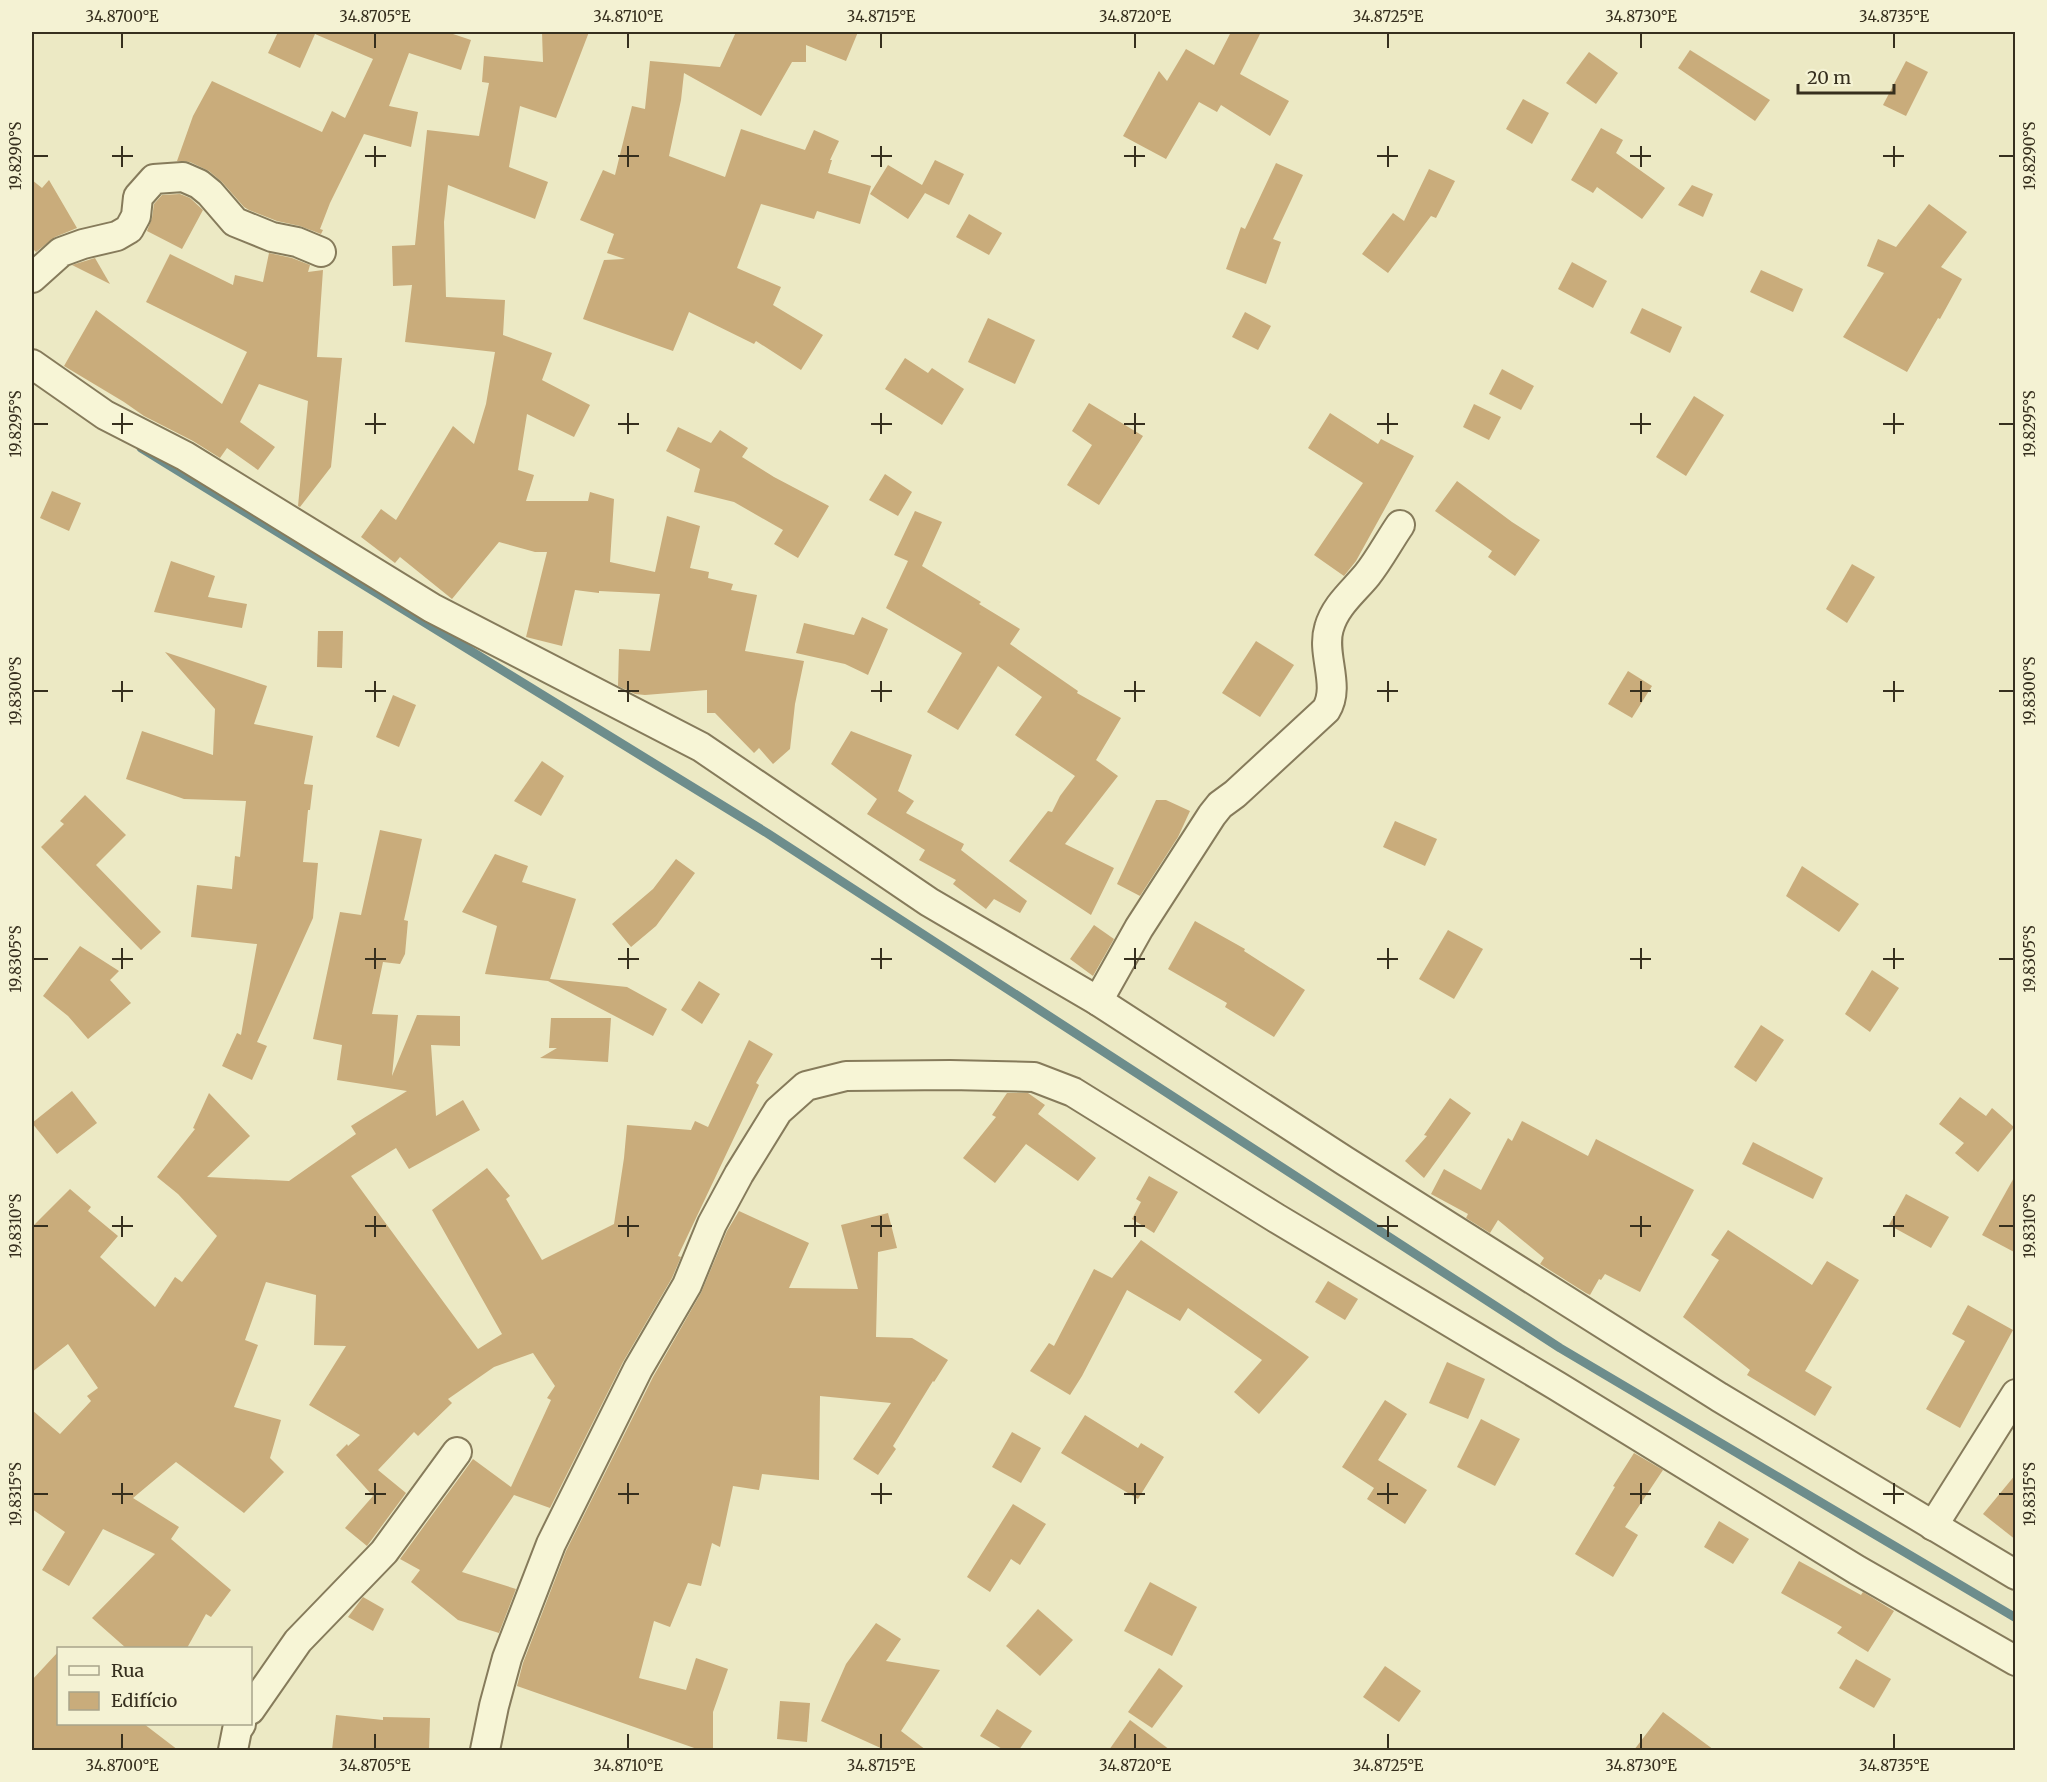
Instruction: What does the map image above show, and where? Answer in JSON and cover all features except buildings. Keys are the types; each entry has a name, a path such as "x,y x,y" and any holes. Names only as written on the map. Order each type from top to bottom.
{"street":[{"path":"32,278 61,252 117,236 129,230 136,216 138,197 153,179 183,177 199,184 210,193 235,222 261,234 297,242 321,252"},
{"path":"32,364 105,415 185,456 432,608 701,747 929,902 1098,1001 1563,1300 1719,1397 2016,1575"},
{"path":"1098,1001 1139,928 1212,815 1220,805 1235,794 1326,710 1331,698 1327,639 1329,627 1339,607 1368,574 1400,525"},
{"path":"486,1750 494,1706 507,1658 551,1544 638,1369 687,1285 712,1224 739,1174 778,1111 806,1086 846,1076 1034,1077 1073,1092 1276,1218 1557,1386 1857,1570 2016,1661"},
{"path":"1933,1526 2016,1394"},
{"path":"252,1707 298,1641 384,1552 457,1452"},
{"path":"233,1750 240,1725"}],"waterway":[{"path":"141,448 767,833 1560,1348 2016,1618"}]}
